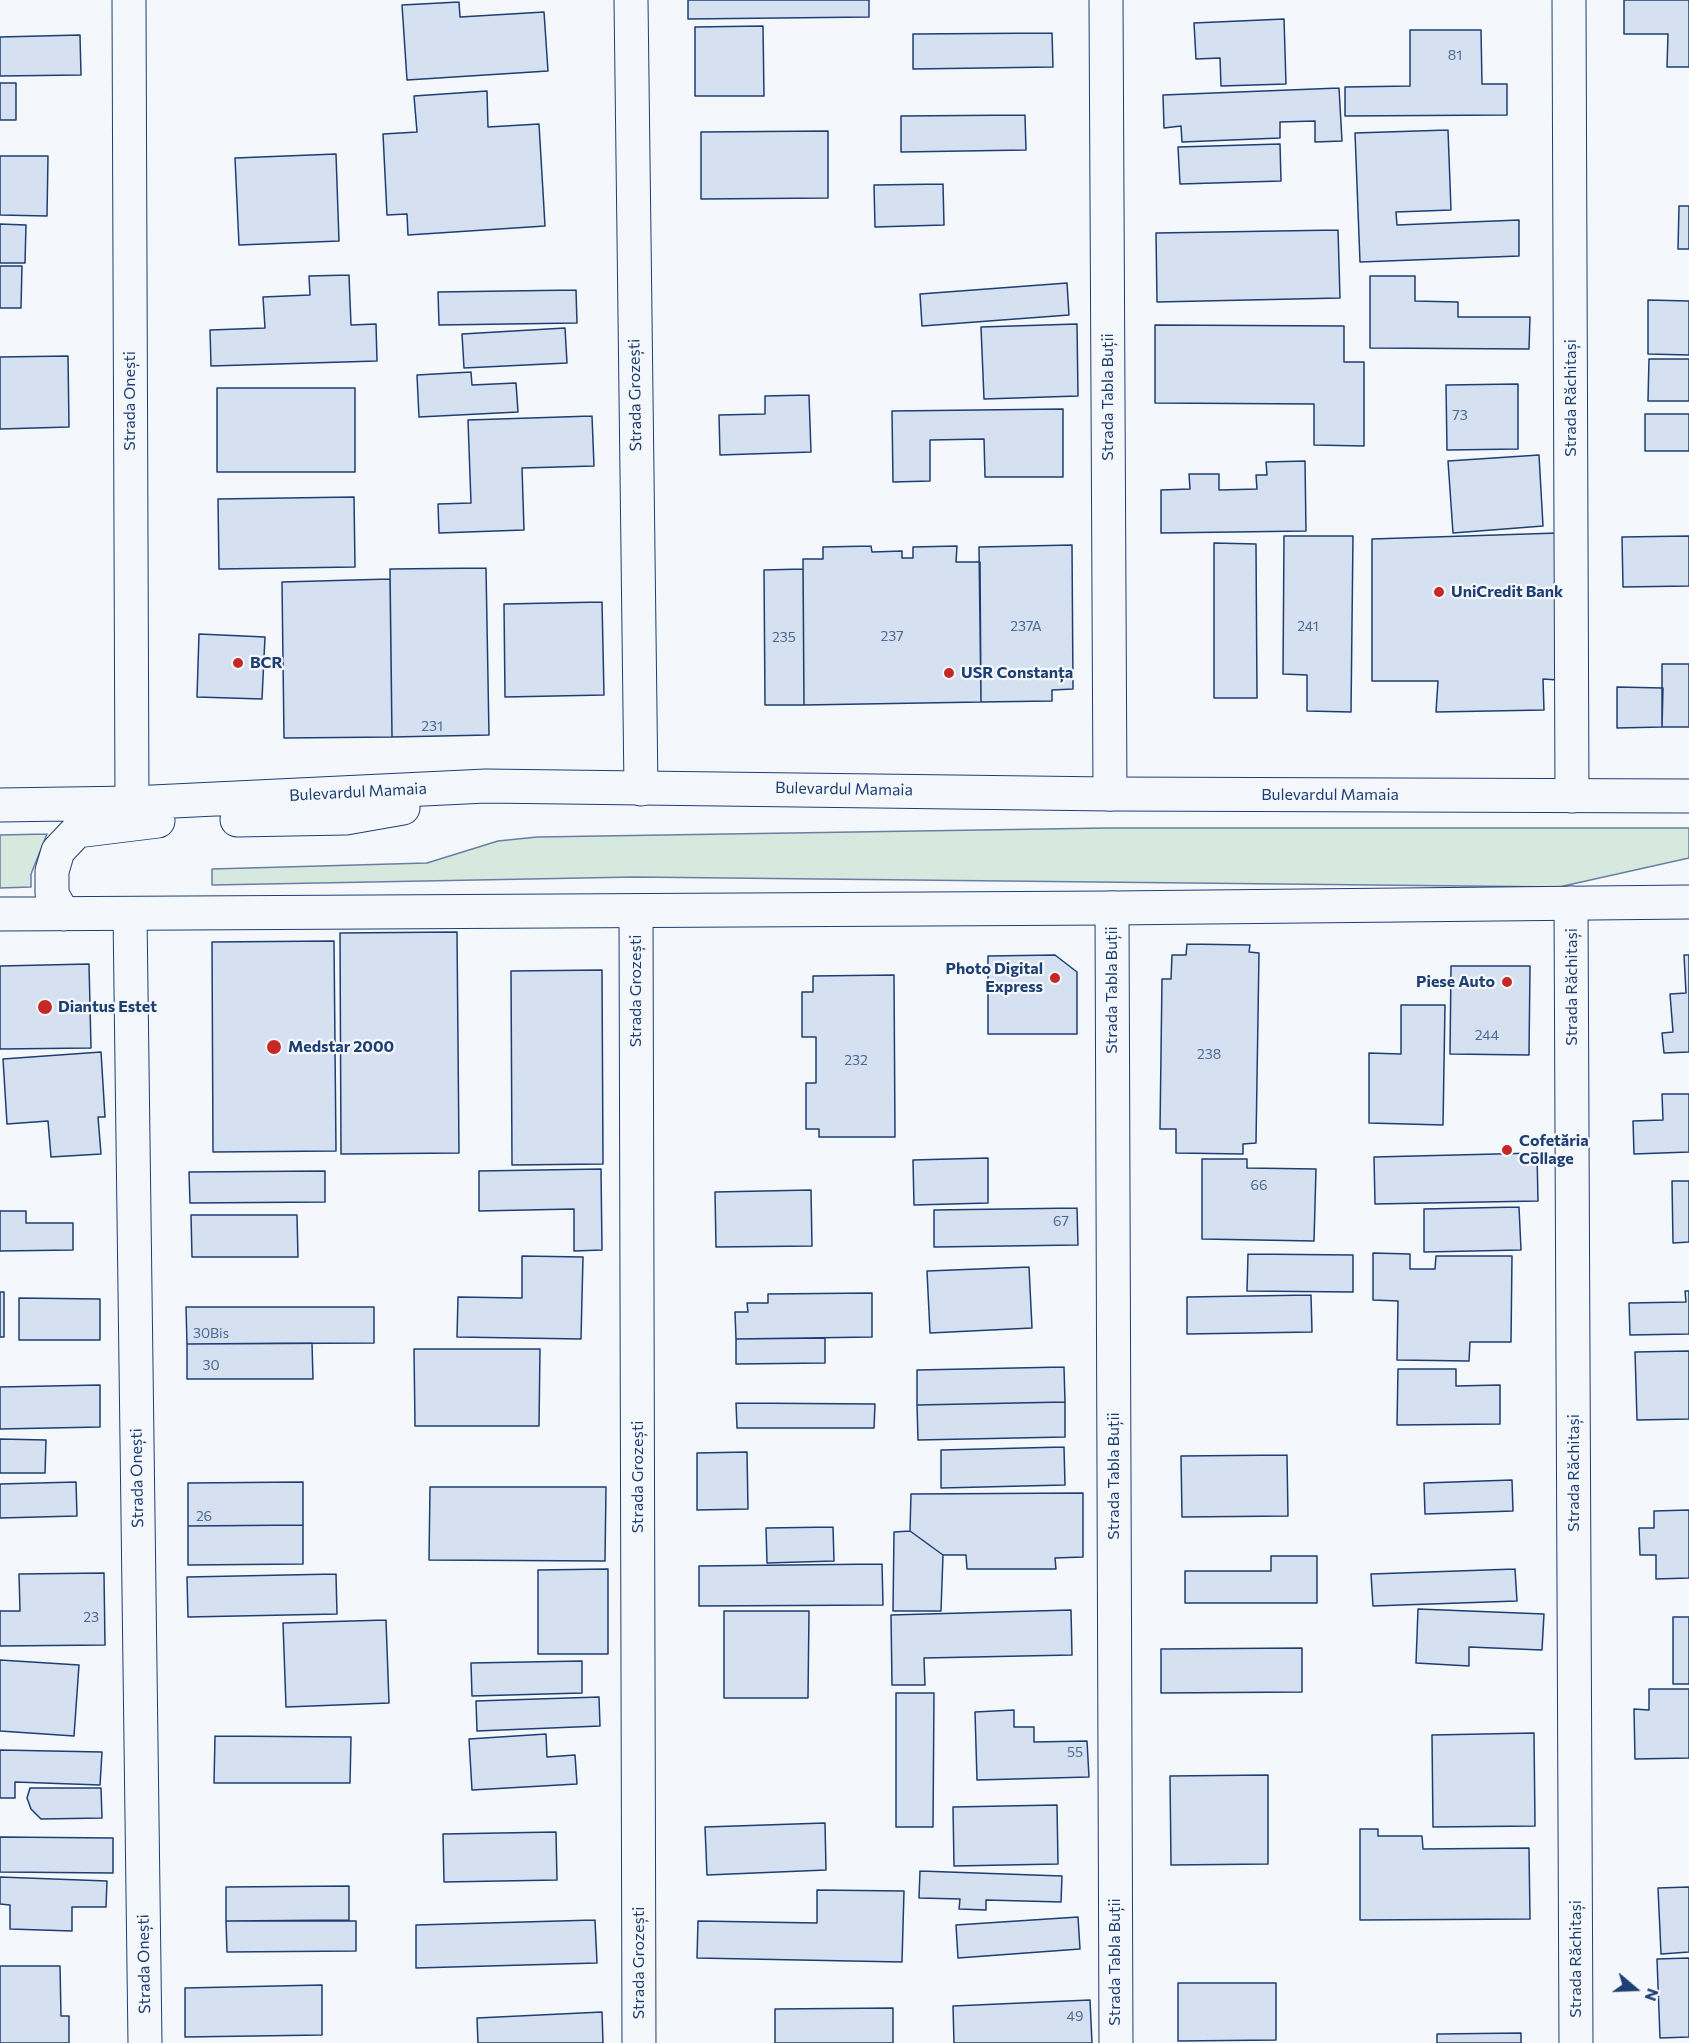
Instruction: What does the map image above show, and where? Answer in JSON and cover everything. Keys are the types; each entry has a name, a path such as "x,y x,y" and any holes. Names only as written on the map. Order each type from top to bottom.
{"street":[{"name":"Strada Onești","path":"129,0 132,803"},
{"name":"Strada Grozești","path":"631,0 641,789"},
{"name":"Strada Tabla Buții","path":"1106,0 1110,794"},
{"name":"Strada Răchitași","path":"1569,0 1572,796"},
{"name":"Bulevardul Mamaia","path":"0,805 132,803 486,786 641,789 726,787 1110,794 1689,796"},
{"path":"63,914 52,894 52,871 57,851 76,831 146,822 346,818 439,802 486,786"},
{"path":"0,914 1112,909 1689,902"},
{"name":"Strada Răchitași","path":"1571,903 1576,2043"},
{"name":"Strada Tabla Buții","path":"1112,909 1116,2043"},
{"name":"Strada Grozești","path":"636,911 639,2043"},
{"name":"Strada Onești","path":"130,914 145,2043"}],"shaded area":[{"path":"1107,828 1689,828 1689,858 1559,887 635,877 212,885 212,869 427,863 498,841 537,837"},
{"path":"47,834 31,874 31,887 0,888 0,835"}],"building":[{"path":"688,0 869,0 869,17 688,19"},
{"path":"1624,0 1689,0 1689,67 1667,67 1668,34 1624,34"},
{"path":"459,2 460,17 544,12 548,71 407,80 402,5"},
{"path":"1284,19 1286,84 1221,86 1220,58 1196,59 1194,23"},
{"path":"763,26 764,96 695,96 695,27"},
{"path":"1410,30 1481,30 1482,84 1507,84 1507,115 1345,116 1345,87 1410,86"},
{"path":"1052,33 1053,67 913,69 913,34"},
{"path":"80,35 81,75 0,76 0,37"},
{"path":"0,83 16,83 16,120 0,120"},
{"path":"1339,88 1342,141 1315,142 1315,121 1280,122 1280,138 1182,142 1181,126 1164,128 1163,95"},
{"path":"487,91 488,127 539,124 545,226 408,235 407,214 387,215 383,134 417,132 414,96"},
{"path":"1025,115 1026,150 901,152 901,116"},
{"path":"1448,130 1451,210 1396,212 1397,225 1519,220 1519,256 1360,262 1355,133"},
{"path":"828,131 828,198 701,199 701,132"},
{"path":"1280,144 1281,181 1180,184 1178,147"},
{"path":"336,154 339,241 239,245 235,158"},
{"path":"0,156 48,156 47,216 0,215"},
{"path":"943,184 944,225 875,227 874,185"},
{"path":"1679,206 1689,206 1689,249 1678,249"},
{"path":"0,224 26,225 25,263 0,263"},
{"path":"1338,230 1340,298 1157,302 1156,233"},
{"path":"0,266 22,266 21,308 0,308"},
{"path":"349,275 351,325 376,324 377,361 211,366 210,330 265,328 263,297 310,295 309,276"},
{"path":"1370,276 1415,276 1415,301 1458,302 1458,317 1530,317 1529,349 1370,348"},
{"path":"1067,283 1069,315 922,326 920,294"},
{"path":"576,290 577,323 439,325 438,292"},
{"path":"1648,300 1689,301 1689,355 1648,354"},
{"path":"1077,324 1078,396 984,399 981,327"},
{"path":"1155,325 1344,326 1344,362 1364,362 1364,446 1314,445 1314,404 1155,403"},
{"path":"565,328 567,363 464,368 462,334"},
{"path":"68,356 69,427 0,429 0,357"},
{"path":"1649,359 1689,359 1689,401 1648,401"},
{"path":"471,372 472,385 516,383 518,412 419,417 417,375"},
{"path":"1518,384 1518,449 1447,450 1446,385"},
{"path":"217,388 355,388 355,472 217,472"},
{"path":"809,395 811,452 720,455 719,415 765,414 765,396"},
{"path":"1063,409 1063,477 985,477 984,439 930,440 930,481 893,482 892,411"},
{"path":"1645,414 1689,414 1689,451 1645,451"},
{"path":"592,416 594,466 522,468 524,530 439,533 438,504 471,503 468,420"},
{"path":"1539,455 1543,526 1453,533 1448,461"},
{"path":"1305,461 1306,531 1161,533 1161,490 1190,489 1189,474 1219,474 1219,490 1257,489 1256,475 1267,475 1266,462"},
{"path":"354,497 355,567 219,569 218,499"},
{"path":"1558,533 1558,680 1543,679 1544,710 1436,712 1438,681 1372,681 1372,539"},
{"path":"1284,536 1353,536 1351,712 1307,711 1307,675 1283,674"},
{"path":"1689,536 1689,586 1623,587 1622,537"},
{"path":"1214,543 1256,544 1257,698 1214,698"},
{"path":"1072,545 1073,689 1052,690 1052,701 981,702 979,547"},
{"path":"871,546 872,552 902,551 902,558 913,558 913,547 957,546 956,562 980,562 981,702 804,705 803,559 823,559 823,547"},
{"path":"486,568 489,735 392,737 390,569"},
{"path":"803,569 804,705 765,705 764,570"},
{"path":"390,579 392,737 284,738 282,582"},
{"path":"602,602 604,695 505,697 504,604"},
{"path":"199,634 265,637 262,699 197,697"},
{"path":"1662,664 1689,664 1689,727 1662,727"},
{"path":"1617,687 1663,688 1662,727 1617,728"},
{"path":"457,932 459,1153 341,1154 340,933"},
{"name":"Medstar 2000","path":"334,941 336,1151 213,1152 212,942"},
{"path":"1187,944 1250,945 1249,952 1259,953 1256,1143 1243,1144 1243,1154 1176,1153 1176,1129 1160,1129 1162,979 1171,979 1172,955 1186,955"},
{"path":"1055,955 1077,972 1077,1034 988,1034 988,956"},
{"path":"1684,955 1689,955 1689,1052 1664,1053 1662,1033 1673,1032 1670,994 1686,993"},
{"name":"Diantus Estet","path":"89,964 91,1048 0,1049 0,966"},
{"path":"1451,966 1530,966 1529,1055 1450,1054"},
{"path":"602,970 603,1164 512,1165 511,971"},
{"path":"894,975 895,1137 819,1137 819,1129 806,1129 806,1083 816,1083 816,1037 802,1037 802,992 813,992 813,976"},
{"path":"1401,1005 1445,1005 1443,1125 1369,1123 1369,1053 1401,1054"},
{"path":"101,1052 105,1117 98,1117 101,1154 51,1157 48,1121 7,1124 3,1059"},
{"path":"1662,1094 1689,1094 1689,1152 1634,1154 1633,1121 1663,1120"},
{"path":"1537,1153 1538,1201 1375,1204 1374,1157"},
{"path":"988,1158 988,1203 914,1205 913,1160"},
{"path":"1202,1159 1247,1159 1247,1168 1316,1169 1314,1241 1202,1239"},
{"path":"601,1169 602,1250 574,1251 574,1209 479,1211 479,1171"},
{"path":"325,1171 325,1202 190,1203 189,1172"},
{"path":"1672,1181 1689,1181 1689,1242 1673,1243"},
{"path":"811,1190 812,1246 716,1247 715,1192"},
{"path":"1519,1207 1521,1250 1424,1252 1424,1209"},
{"path":"1077,1208 1078,1245 934,1247 934,1210"},
{"path":"0,1211 26,1211 26,1223 73,1223 73,1250 0,1251"},
{"path":"191,1215 297,1215 298,1257 192,1257"},
{"path":"1373,1253 1410,1254 1410,1269 1435,1269 1436,1256 1512,1256 1511,1342 1470,1342 1469,1361 1397,1360 1398,1301 1373,1300"},
{"path":"1248,1254 1353,1255 1353,1292 1247,1291"},
{"path":"522,1256 583,1257 581,1339 457,1337 458,1297 522,1298"},
{"path":"1029,1267 1032,1328 930,1333 927,1271"},
{"path":"1685,1291 1689,1291 1689,1334 1630,1335 1629,1303 1686,1302"},
{"path":"0,1292 4,1292 4,1337 0,1337"},
{"path":"872,1293 872,1337 736,1339 735,1312 748,1312 747,1303 768,1303 768,1294"},
{"path":"1311,1295 1312,1332 1187,1334 1187,1297"},
{"path":"19,1298 100,1299 100,1340 19,1340"},
{"path":"186,1307 374,1307 374,1343 187,1344"},
{"path":"825,1338 825,1363 736,1364 736,1339"},
{"path":"312,1343 313,1379 187,1379 187,1344"},
{"path":"414,1349 540,1349 539,1426 415,1426"},
{"path":"1689,1351 1689,1419 1637,1420 1635,1352"},
{"path":"1064,1367 1065,1402 917,1405 917,1370"},
{"path":"1398,1369 1456,1369 1456,1386 1500,1385 1500,1424 1397,1425"},
{"path":"100,1385 100,1427 0,1429 0,1387"},
{"path":"1065,1402 1065,1437 918,1440 917,1405"},
{"path":"736,1403 875,1404 874,1428 737,1428"},
{"path":"0,1439 46,1440 45,1473 0,1473"},
{"path":"1064,1447 1065,1485 941,1488 941,1450"},
{"path":"747,1452 748,1509 697,1510 697,1453"},
{"path":"1287,1455 1288,1516 1182,1517 1181,1456"},
{"path":"1512,1480 1513,1511 1425,1514 1424,1483"},
{"path":"76,1482 77,1516 0,1518 0,1484"},
{"path":"303,1482 303,1525 188,1526 188,1483"},
{"path":"430,1487 606,1487 605,1561 429,1560"},
{"path":"1083,1493 1083,1557 1055,1558 1056,1569 967,1569 966,1555 943,1555 910,1531 911,1494"},
{"path":"1689,1510 1689,1578 1656,1579 1656,1555 1640,1555 1639,1528 1654,1528 1654,1511"},
{"path":"303,1525 303,1564 188,1565 188,1526"},
{"path":"833,1527 834,1561 767,1563 766,1528"},
{"path":"910,1531 943,1555 941,1611 893,1611 894,1532"},
{"path":"1271,1556 1317,1556 1317,1603 1185,1603 1185,1571 1271,1571"},
{"path":"882,1564 883,1605 699,1606 699,1566"},
{"path":"608,1569 608,1654 538,1654 538,1570"},
{"path":"1515,1569 1517,1601 1373,1606 1371,1574"},
{"path":"104,1573 105,1645 0,1646 0,1611 20,1611 19,1574"},
{"path":"336,1574 337,1614 188,1617 187,1577"},
{"path":"1418,1609 1544,1614 1542,1650 1469,1647 1469,1666 1416,1663"},
{"path":"1071,1610 1072,1655 924,1658 925,1685 892,1685 891,1615"},
{"path":"724,1611 809,1611 808,1698 724,1698"},
{"path":"1673,1617 1689,1617 1689,1684 1673,1684"},
{"path":"386,1620 389,1703 286,1707 283,1623"},
{"path":"1302,1648 1302,1692 1161,1693 1161,1649"},
{"path":"0,1660 79,1665 74,1736 0,1731"},
{"path":"582,1661 582,1693 472,1696 471,1663"},
{"path":"1649,1689 1689,1689 1689,1758 1635,1759 1634,1709 1649,1710"},
{"path":"896,1693 934,1693 933,1827 896,1827"},
{"path":"599,1697 600,1726 477,1731 476,1701"},
{"path":"1014,1710 1014,1727 1034,1727 1034,1742 1087,1741 1089,1777 977,1780 975,1712"},
{"path":"1534,1733 1535,1826 1433,1827 1432,1735"},
{"path":"546,1734 547,1757 575,1755 577,1784 472,1790 469,1739"},
{"path":"215,1736 351,1737 350,1783 214,1783"},
{"path":"0,1750 102,1752 100,1785 15,1782 15,1798 0,1798"},
{"path":"1268,1775 1268,1864 1171,1865 1170,1776"},
{"path":"30,1788 101,1788 102,1818 41,1819 31,1809 27,1798"},
{"path":"1057,1805 1058,1864 954,1866 953,1807"},
{"path":"825,1823 826,1870 707,1875 705,1827"},
{"path":"1360,1829 1378,1829 1378,1836 1422,1836 1423,1849 1529,1848 1530,1919 1360,1920"},
{"path":"556,1832 557,1880 444,1882 443,1834"},
{"path":"0,1837 113,1838 113,1873 0,1872"},
{"path":"920,1871 1062,1876 1061,1902 986,1900 986,1910 959,1909 960,1899 919,1898"},
{"path":"0,1877 107,1881 106,1907 72,1907 72,1931 10,1929 10,1905 0,1904"},
{"path":"349,1886 349,1920 226,1921 226,1887"},
{"path":"1689,1887 1689,1952 1661,1954 1658,1888"},
{"path":"817,1890 904,1891 902,1962 697,1958 698,1921 817,1923"},
{"path":"1078,1917 1080,1949 958,1958 956,1925"},
{"path":"595,1920 597,1963 416,1968 416,1925"},
{"path":"226,1921 356,1921 356,1951 227,1952"},
{"path":"1689,1958 1689,2037 1660,2038 1657,1959"},
{"path":"0,1966 60,1966 61,2016 69,2016 69,2043 0,2043"},
{"path":"1178,1983 1276,1983 1276,2040 1178,2041"},
{"path":"322,1985 322,2035 185,2037 185,1988"},
{"path":"1090,2000 1092,2043 954,2043 953,2006"},
{"path":"893,2008 893,2043 775,2043 775,2009"},
{"path":"602,2012 603,2043 478,2043 477,2018"},
{"path":"1521,2033 1521,2043 1437,2043 1437,2034"}],"place":[{"name":"UniCredit Bank","path":"1439,592"},
{"name":"BCR","path":"238,663"},
{"name":"USR Constanța","path":"949,673"},
{"name":"Photo Digital Express","path":"1055,978"},
{"name":"Piese Auto","path":"1507,982"},
{"name":"Diantus Estet","path":"45,1007"},
{"name":"Medstar 2000","path":"274,1047"},
{"name":"Cofetăria Collage","path":"1507,1150"}]}
